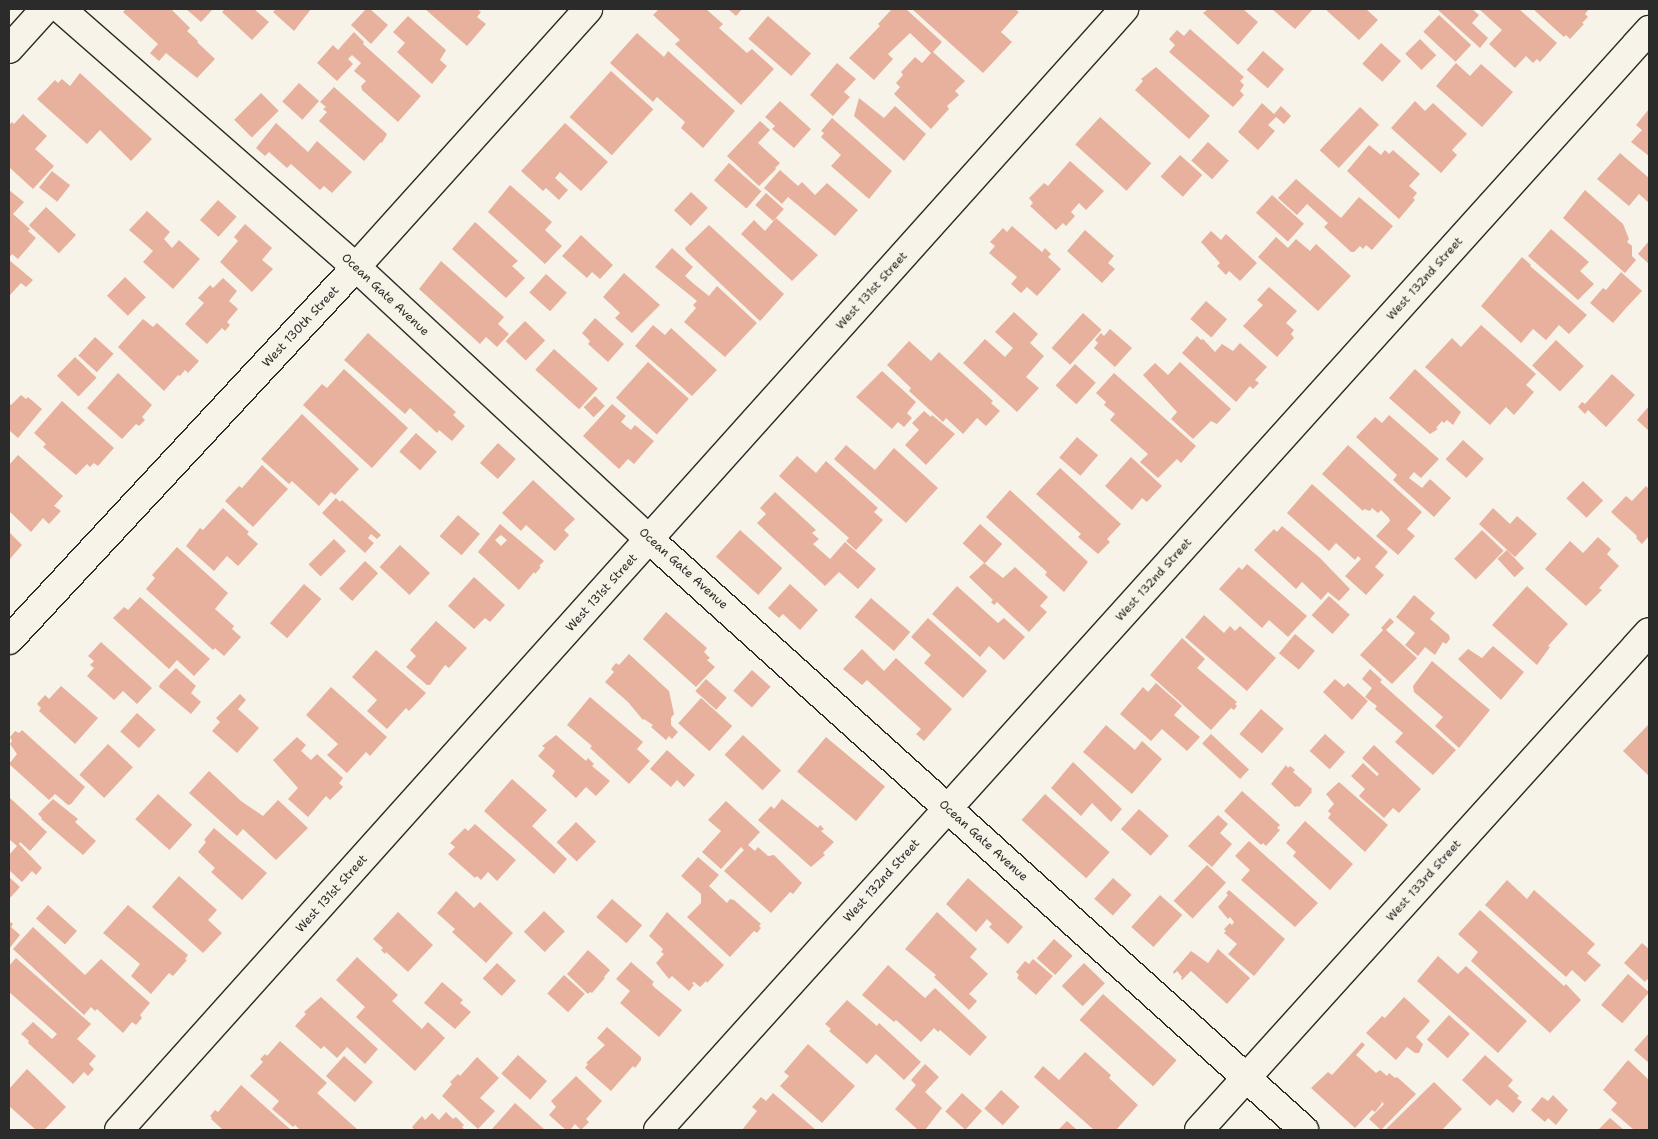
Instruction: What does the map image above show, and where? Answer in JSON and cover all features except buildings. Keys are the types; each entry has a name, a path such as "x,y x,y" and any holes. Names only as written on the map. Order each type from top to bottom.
{"street":[{"path":"9,50 45,9"},
{"name":"Ocean Gate Avenue","path":"60,9 356,267 650,540 1304,1130"},
{"name":"West 130th Street","path":"9,640 356,267 588,9"},
{"name":"West 131st Street","path":"119,1130 650,540 1124,9"},
{"name":"West 132nd Street","path":"658,1130 1649,30"},
{"name":"West 133rd Street","path":"1199,1130 1649,632"}]}
